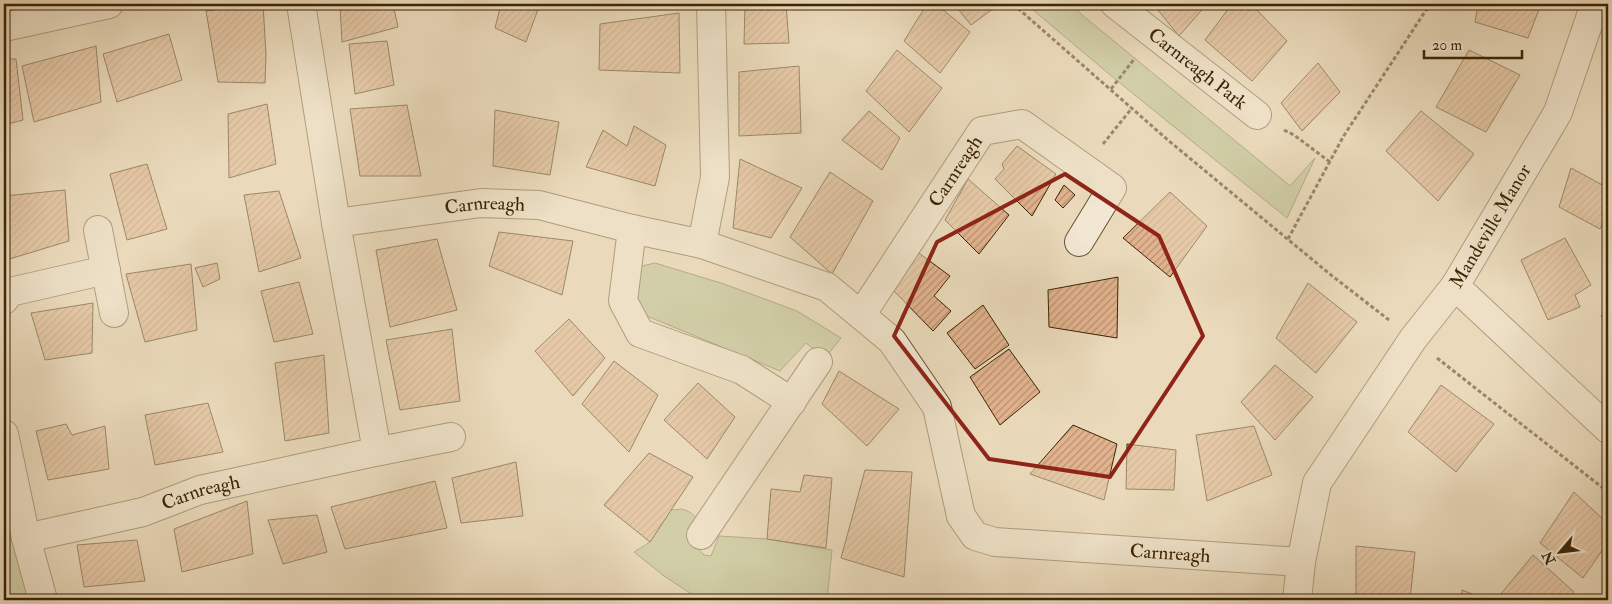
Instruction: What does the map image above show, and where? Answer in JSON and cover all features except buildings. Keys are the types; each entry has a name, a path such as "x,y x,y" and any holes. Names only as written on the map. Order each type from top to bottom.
{"street":[{"path":"4,27 109,4"},
{"path":"301,4 336,223 377,451"},
{"path":"702,244 715,177 711,4"},
{"name":"Carnreagh Park","path":"1115,4 1257,115"},
{"name":"Mandeville Manor","path":"1595,4 1558,112 1455,286 1608,429"},
{"name":"Carnreagh","path":"861,315 982,131 1022,124 1112,188 1079,242"},
{"name":"Carnreagh","path":"336,223 481,203 539,205 632,229 702,244 827,287 892,341 937,408 961,516 974,536 995,542 1301,562"},
{"path":"632,229 623,301 640,333 742,370 792,402"},
{"path":"98,230 114,313"},
{"path":"4,300 10,292 106,270"},
{"path":"1297,600 1301,562 1317,484 1413,338 1455,286"},
{"path":"701,535 818,362"},
{"path":"4,434 26,538 43,600"},
{"name":"Carnreagh","path":"26,538 143,512 200,490 377,451 451,437"}],"path":[{"path":"1012,4 1132,108 1331,275 1608,492"},
{"path":"1288,239 1343,137 1430,4"},
{"path":"1111,89 1154,34"},
{"path":"1084,168 1132,108"},
{"path":"1257,115 1294,135 1330,162"}],"highlighted area":[{"path":"1065,174 1159,236 1203,336 1110,477 989,459 894,336 937,242"}],"green space":[{"path":"1026,4 1072,4 1081,14 1290,186 1315,158 1287,218 1115,79"},
{"path":"655,263 724,284 797,311 841,338 825,358 806,343 780,371 642,314 632,295 631,284 642,266"},
{"path":"4,505 5,513 29,600 4,600"},
{"path":"682,509 694,515 697,519 699,529 698,548 704,555 711,556 719,536 767,539 832,550 827,600 716,600 693,595 664,576 634,552 650,542 671,510"}]}
